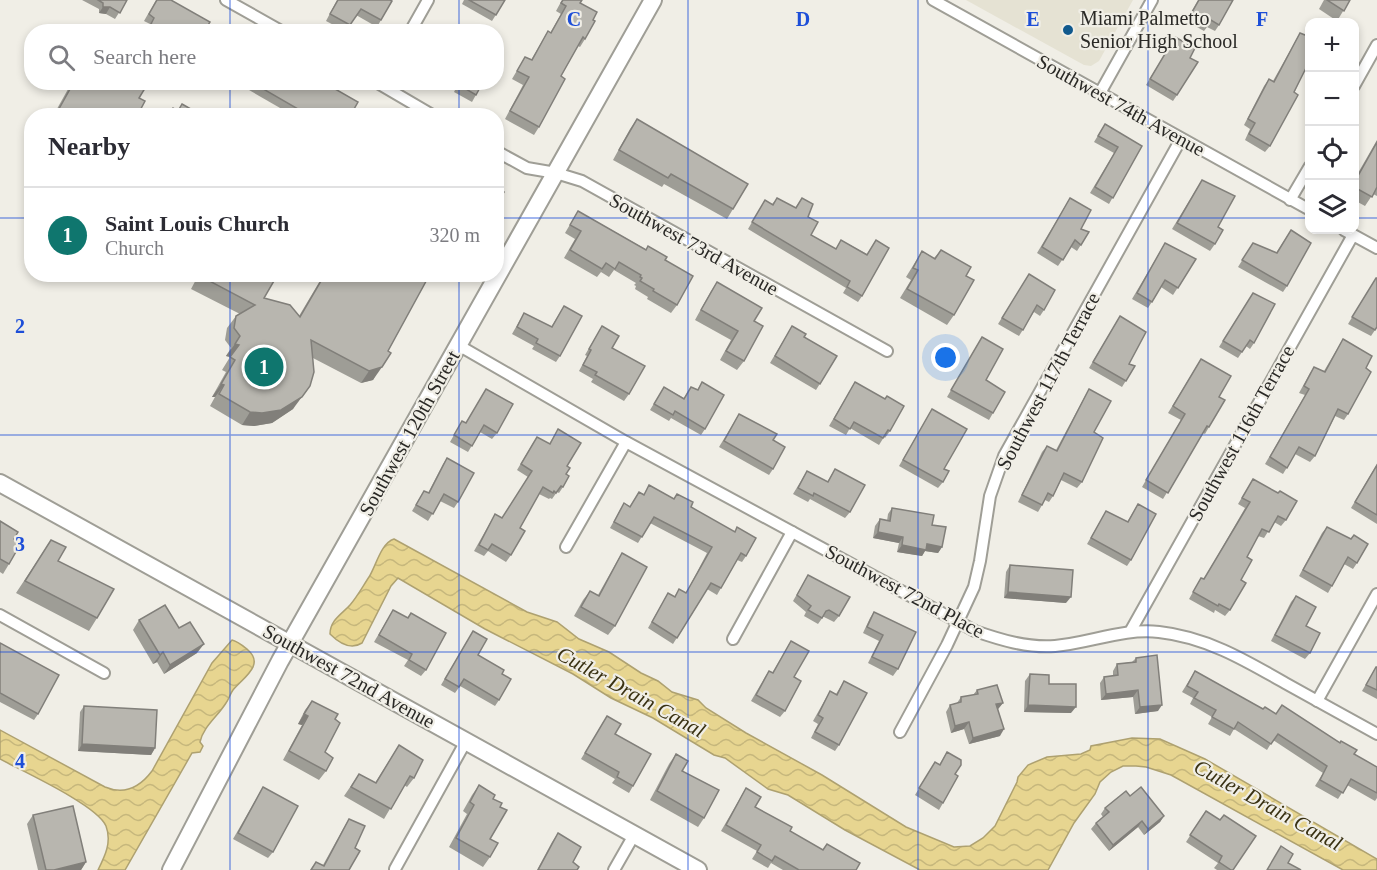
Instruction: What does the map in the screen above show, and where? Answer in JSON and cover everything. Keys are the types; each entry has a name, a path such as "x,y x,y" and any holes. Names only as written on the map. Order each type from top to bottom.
{"street":[{"path":"226,0 269,24"},
{"path":"414,24 428,0"},
{"name":"Southwest 120th Street","path":"504,264 653,0"},
{"name":"Southwest 74th Avenue","path":"933,0 1305,208"},
{"path":"1100,93 1152,0"},
{"path":"1359,77 1377,45"},
{"path":"391,90 421,108"},
{"name":"Southwest 117th Terrace","path":"900,732 959,623 974,587 990,496 1004,456 1181,138"},
{"name":"Southwest 73rd Avenue","path":"504,156 526,168 556,173 582,181 887,351"},
{"path":"1290,200 1305,174"},
{"name":"Southwest 116th Terrace","path":"1130,632 1347,234"},
{"path":"1352,234 1377,248"},
{"name":"Southwest 120th Street","path":"171,870 290,644 494,282"},
{"name":"Southwest 72nd Place","path":"458,345 626,442 975,631 1001,640 1035,646 1054,646 1130,632 1160,632 1203,641 1235,655 1377,734"},
{"path":"566,547 626,442"},
{"name":"Southwest 72nd Avenue","path":"0,483 698,870"},
{"path":"733,639 792,532"},
{"path":"1317,701 1377,594"},
{"path":"0,615 104,673"},
{"path":"395,869 466,741"},
{"path":"614,870 634,835"}],"shaded area":[{"name":"Miami Palmetto Senior High School","path":"966,0 1133,0 1099,61 1091,66 1084,65"}],"water":[{"name":"Cutler Drain Canal","path":"394,539 527,612 557,622 579,639 609,652 672,692 698,700 706,708 746,733 822,775 906,827 954,847 970,846 983,838 995,826 1018,777 1028,765 1047,757 1081,754 1090,750 1091,746 1132,738 1160,739 1205,759 1377,859 1377,870 1343,870 1171,775 1146,767 1123,766 1111,772 1100,782 1095,794 1074,823 1048,870 920,870 845,830 788,795 768,789 725,758 714,755 653,718 611,698 573,674 485,629 398,578 391,586 362,643 349,646 337,640 330,634 332,625 355,599 382,550 389,541"},
{"path":"232,640 243,646 253,656 251,671 233,690 223,708 204,731 200,742 203,746 200,752 192,753 125,870 98,870 108,843 106,826 89,808 0,759 0,730 105,787 119,790 131,788 152,771 212,663"}],"building":[{"path":"98,0 127,0 120,13 110,7 103,7 103,3"},
{"path":"157,0 171,0 210,22 209,24 151,24 154,18 149,14"},
{"path":"338,0 392,1 381,20 361,9 351,24 330,14"},
{"path":"469,0 505,0 496,15"},
{"path":"563,0 582,0 580,3 597,12 593,20 595,21 585,39 583,37 561,76 565,79 539,127 510,111 529,77 517,71 525,57 532,60 548,31 551,33 566,6 561,3"},
{"path":"1199,0 1233,0 1219,25 1211,20 1209,25 1191,14"},
{"path":"1327,0 1350,0 1344,11"},
{"path":"1300,33 1305,35 1305,70 1294,92 1298,95 1270,146 1249,134 1255,123 1248,119 1269,79 1274,82"},
{"path":"1175,37 1195,48 1190,58 1198,62 1177,95 1150,79"},
{"path":"70,90 144,90 139,98 145,101 141,108 59,108"},
{"path":"265,90 337,90 358,102 355,108 296,108"},
{"path":"468,90 479,90 476,95"},
{"path":"637,119 748,184 733,209 671,174 668,178 619,150"},
{"path":"1105,124 1142,146 1113,198 1095,187 1118,147 1098,136"},
{"path":"1377,142 1377,187 1372,197 1359,190 1359,174"},
{"path":"1202,180 1235,196 1218,227 1223,230 1215,244 1177,223"},
{"path":"777,198 796,208 802,198 813,204 808,217 818,222 811,235 836,249 841,240 867,255 876,240 889,248 862,296 847,287 850,281 752,222 765,200 773,205"},
{"path":"1070,198 1091,210 1081,229 1089,232 1081,245 1075,240 1063,260 1042,247"},
{"path":"578,211 646,250 648,246 667,257 665,260 693,276 677,305 653,291 654,289 640,281 641,275 619,262 615,269 606,263 602,269 570,250 581,231 570,225"},
{"path":"1291,230 1311,243 1287,286 1242,260 1253,243 1277,253"},
{"path":"1165,243 1196,259 1178,288 1165,280 1152,302 1137,293"},
{"path":"941,250 971,267 966,276 974,280 954,315 907,289 918,270 913,268 922,251 935,259"},
{"path":"1029,274 1055,290 1044,310 1037,305 1023,330 1002,318"},
{"path":"1376,278 1377,327 1375,330 1352,317"},
{"path":"211,282 273,282 264,298 290,305 300,317 320,282 426,282 388,351 391,353 382,367 369,371 311,340 314,372 310,386 302,397 281,410 262,413 250,412 219,394 224,385 221,384 235,360 230,357 239,345 235,344 240,336 234,328 236,316 255,305"},
{"path":"717,282 762,308 754,321 763,326 744,361 726,351 738,331 701,310"},
{"path":"1253,293 1275,304 1254,343 1250,340 1242,352 1223,341"},
{"path":"564,306 582,316 560,356 536,343 538,339 517,327 524,313 552,327"},
{"path":"1120,316 1146,332 1129,364 1135,366 1126,381 1093,362"},
{"path":"602,326 619,336 612,348 645,366 629,394 595,375 597,372 583,365"},
{"path":"792,326 806,334 804,337 837,356 820,384 775,356"},
{"path":"982,337 1003,349 986,380 1005,392 993,413 951,390"},
{"path":"1343,339 1372,356 1366,368 1371,372 1348,414 1338,409 1315,456 1299,447 1287,468 1270,457 1309,389 1304,386 1314,367 1325,372"},
{"path":"1201,359 1231,376 1219,397 1225,400 1168,493 1146,480 1185,414 1173,406"},
{"path":"702,382 724,395 705,429 675,411 673,415 654,404 664,387 684,399 691,387 698,390"},
{"path":"855,382 885,399 887,396 904,406 890,431 888,430 883,438 854,422 850,429 834,419"},
{"path":"486,389 513,404 497,433 484,425 472,446 454,435 462,421 466,423"},
{"path":"1089,389 1111,401 1094,432 1103,438 1082,482 1064,473 1053,496 1048,493 1042,505 1022,495 1047,446 1057,451"},
{"path":"932,409 967,429 944,469 949,471 943,482 903,460"},
{"path":"739,414 777,434 773,440 785,447 773,469 724,441"},
{"path":"558,429 581,443 567,466 570,468 566,474 569,476 563,487 561,486 556,493 554,491 553,493 543,487 520,528 525,531 511,555 492,544 488,550 479,545 495,514 502,518 532,471 521,464 537,437 550,444"},
{"path":"447,458 474,473 458,502 444,494 433,514 416,505 424,491 429,493"},
{"path":"1377,465 1377,515 1355,502"},
{"path":"835,469 865,485 850,512 814,493 813,496 798,488 807,471 828,482"},
{"path":"1253,479 1297,501 1286,520 1278,516 1269,532 1262,529 1247,557 1252,560 1241,580 1246,583 1230,610 1193,592 1201,578 1204,579 1250,502 1242,498"},
{"path":"649,485 674,499 677,494 693,502 691,507 735,532 737,527 756,538 746,556 741,553 721,588 711,583 677,638 652,622 668,593 675,597 679,589 686,593 712,547 654,517 642,537 614,522 624,503 630,507 639,492 644,495"},
{"path":"1138,504 1156,514 1131,560 1091,538 1106,511 1128,522"},
{"path":"892,508 934,515 932,525 946,527 942,547 927,544 926,550 902,545 903,537 878,532 880,519 890,521"},
{"path":"0,521 18,532 14,539 21,543 9,564 0,559"},
{"path":"1327,527 1351,539 1354,535 1368,544 1357,563 1348,557 1332,586 1303,570"},
{"path":"51,540 66,547 58,561 114,589 97,618 25,581"},
{"path":"622,553 647,567 615,626 581,607 590,591 599,596"},
{"path":"1010,565 1073,570 1071,597 1008,592"},
{"path":"808,575 850,597 839,616 829,610 822,618 808,610 811,606 797,595"},
{"path":"1296,596 1316,607 1306,626 1320,633 1310,653 1275,635"},
{"path":"165,605 179,628 190,622 204,644 170,665 163,652 160,655 139,620"},
{"path":"393,610 408,618 411,613 446,633 426,670 409,660 412,654 379,635"},
{"path":"874,612 916,632 898,669 872,657 883,635 867,627"},
{"path":"473,631 487,639 478,655 504,670 502,674 511,679 499,700 464,679 459,687 445,679"},
{"path":"791,641 809,651 794,677 801,681 785,711 756,695 769,671 773,673"},
{"path":"0,643 59,675 38,714 0,693"},
{"path":"1157,655 1162,705 1140,707 1138,690 1106,694 1104,677 1118,675 1117,664 1136,662 1136,658"},
{"path":"1377,667 1377,690 1366,685"},
{"path":"1195,671 1263,709 1265,707 1276,714 1282,705 1340,743 1341,741 1357,750 1354,754 1377,767 1377,793 1351,779 1343,793 1320,780 1327,766 1278,734 1271,744 1238,722 1234,729 1212,717 1216,710 1194,698 1198,692 1187,686"},
{"path":"1030,674 1049,675 1049,684 1076,684 1076,707 1028,705"},
{"path":"844,681 867,693 839,745 815,732 823,718 818,715 830,691 837,695"},
{"path":"997,685 1003,703 996,704 1004,729 973,738 969,722 955,726 950,705 961,702 961,697 978,694 977,690"},
{"path":"312,701 338,714 335,719 340,723 325,752 333,758 326,771 289,751 308,716 304,714"},
{"path":"84,706 157,710 155,748 82,744"},
{"path":"607,716 621,724 615,734 651,754 633,786 617,777 619,772 585,753"},
{"path":"399,745 423,760 414,778 410,776 391,809 351,787 359,774 376,783"},
{"path":"947,752 961,760 961,765 955,774 958,776 943,803 919,788 935,762 940,765"},
{"path":"676,754 688,761 682,771 719,790 704,818 657,791"},
{"path":"479,785 495,795 493,799 502,803 500,807 507,810 490,839 498,843 490,857 456,838 474,805 470,802"},
{"path":"263,787 298,806 273,852 238,833"},
{"path":"1141,787 1164,816 1148,829 1142,821 1113,845 1096,823 1109,812 1105,808 1126,791 1130,796"},
{"path":"746,788 761,797 755,807 792,827 790,831 823,850 827,844 860,863 856,870 799,870 775,856 772,861 757,852 761,845 726,825"},
{"path":"73,806 86,862 46,870 33,815"},
{"path":"1206,811 1220,820 1224,815 1256,836 1233,870 1219,862 1222,856 1190,835"},
{"path":"349,819 365,826 355,848 360,851 349,870 311,870 316,862 324,866"},
{"path":"558,833 581,847 573,862 579,867 577,870 538,870"},
{"path":"1281,846 1293,854 1288,863 1301,870 1267,870"}],"place":[{"name":"Miami Palmetto Senior High School","path":"1068,30"},
{"name":"Saint Louis Church","path":"264,367"}]}
